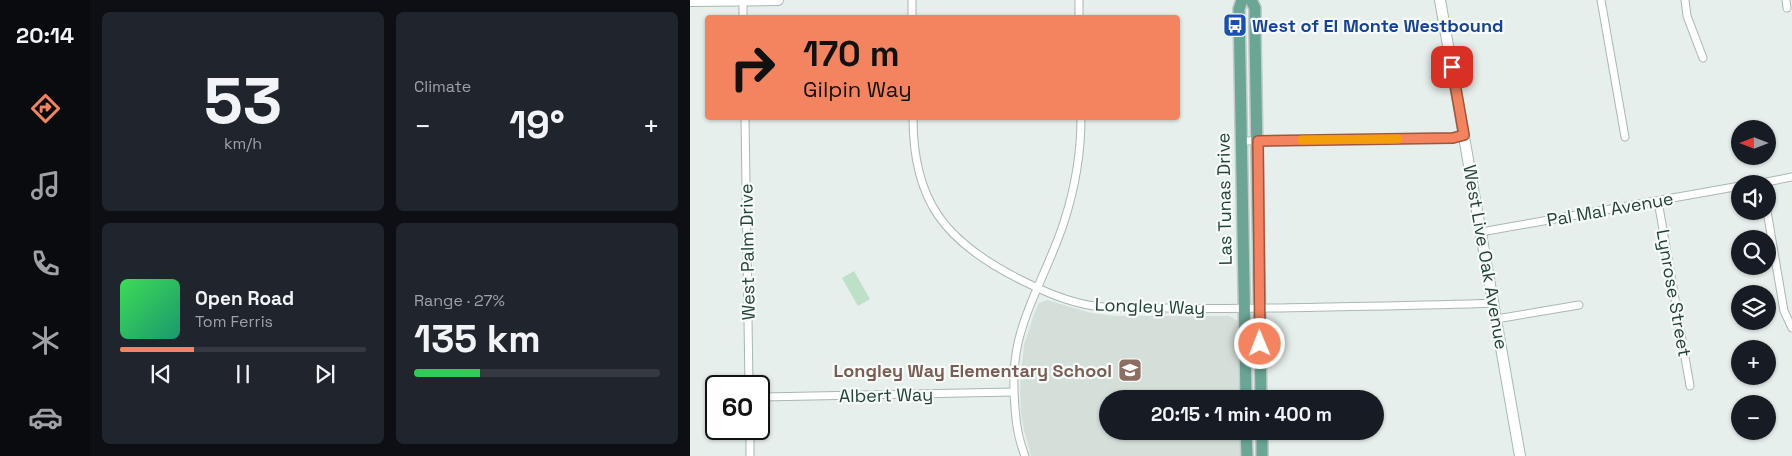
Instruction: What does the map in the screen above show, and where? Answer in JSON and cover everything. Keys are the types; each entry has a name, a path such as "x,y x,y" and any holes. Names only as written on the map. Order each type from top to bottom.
{"main road":[{"name":"Las Tunas Drive","path":"1242,0 1239,6 1246,390"},
{"name":"Las Tunas Drive","path":"1251,0 1255,8 1261,390"},
{"path":"1246,440 1247,456"},
{"path":"1262,440 1262,456"}],"street":[{"path":"743,0 744,15"},
{"path":"690,1 778,0"},
{"path":"912,0 912,15"},
{"path":"1079,0 1079,15"},
{"name":"West Live Oak Avenue","path":"1440,0 1520,456"},
{"path":"1601,0 1625,137"},
{"path":"1685,0 1688,16 1703,58"},
{"path":"1786,0 1788,8"},
{"name":"West Palm Drive","path":"745,120 749,375"},
{"name":"Longley Way","path":"913,120 916,159 920,180 930,204 942,222 958,240 980,256 1038,289 1092,305 1117,308 1259,308 1493,304"},
{"path":"1025,456 1018,431 1013,392 1013,374 1018,343 1064,223 1080,153 1081,120"},
{"path":"1241,141 1453,138 1464,135"},
{"path":"1776,180 1792,177"},
{"name":"Pal Mal Avenue","path":"1480,232 1731,188"},
{"name":"Lynrose Street","path":"1658,201 1690,386"},
{"path":"1768,220 1784,311 1792,328"},
{"path":"1496,319 1579,305"},
{"name":"Albert Way","path":"770,397 1013,392"},
{"path":"750,440 750,456"}],"shaded area":[{"name":"Longley Way Elementary School","path":"1047,300 1091,313 1115,316 1229,316 1238,321 1239,390 1099,390 1099,440 1240,440 1240,456 1031,456 1021,413 1020,392 1024,345 1039,303"}],"green space":[{"path":"854,271 870,299 858,306 842,278"}],"slow traffic":[{"path":"1302,140 1398,139"}],"place":[{"name":"West of El Monte Westbound","path":"1235,25"},
{"name":"Longley Way Elementary School","path":"1130,370"}],"route":[{"path":"1260,344 1258,141 1453,138 1464,135 1452,67"}]}
